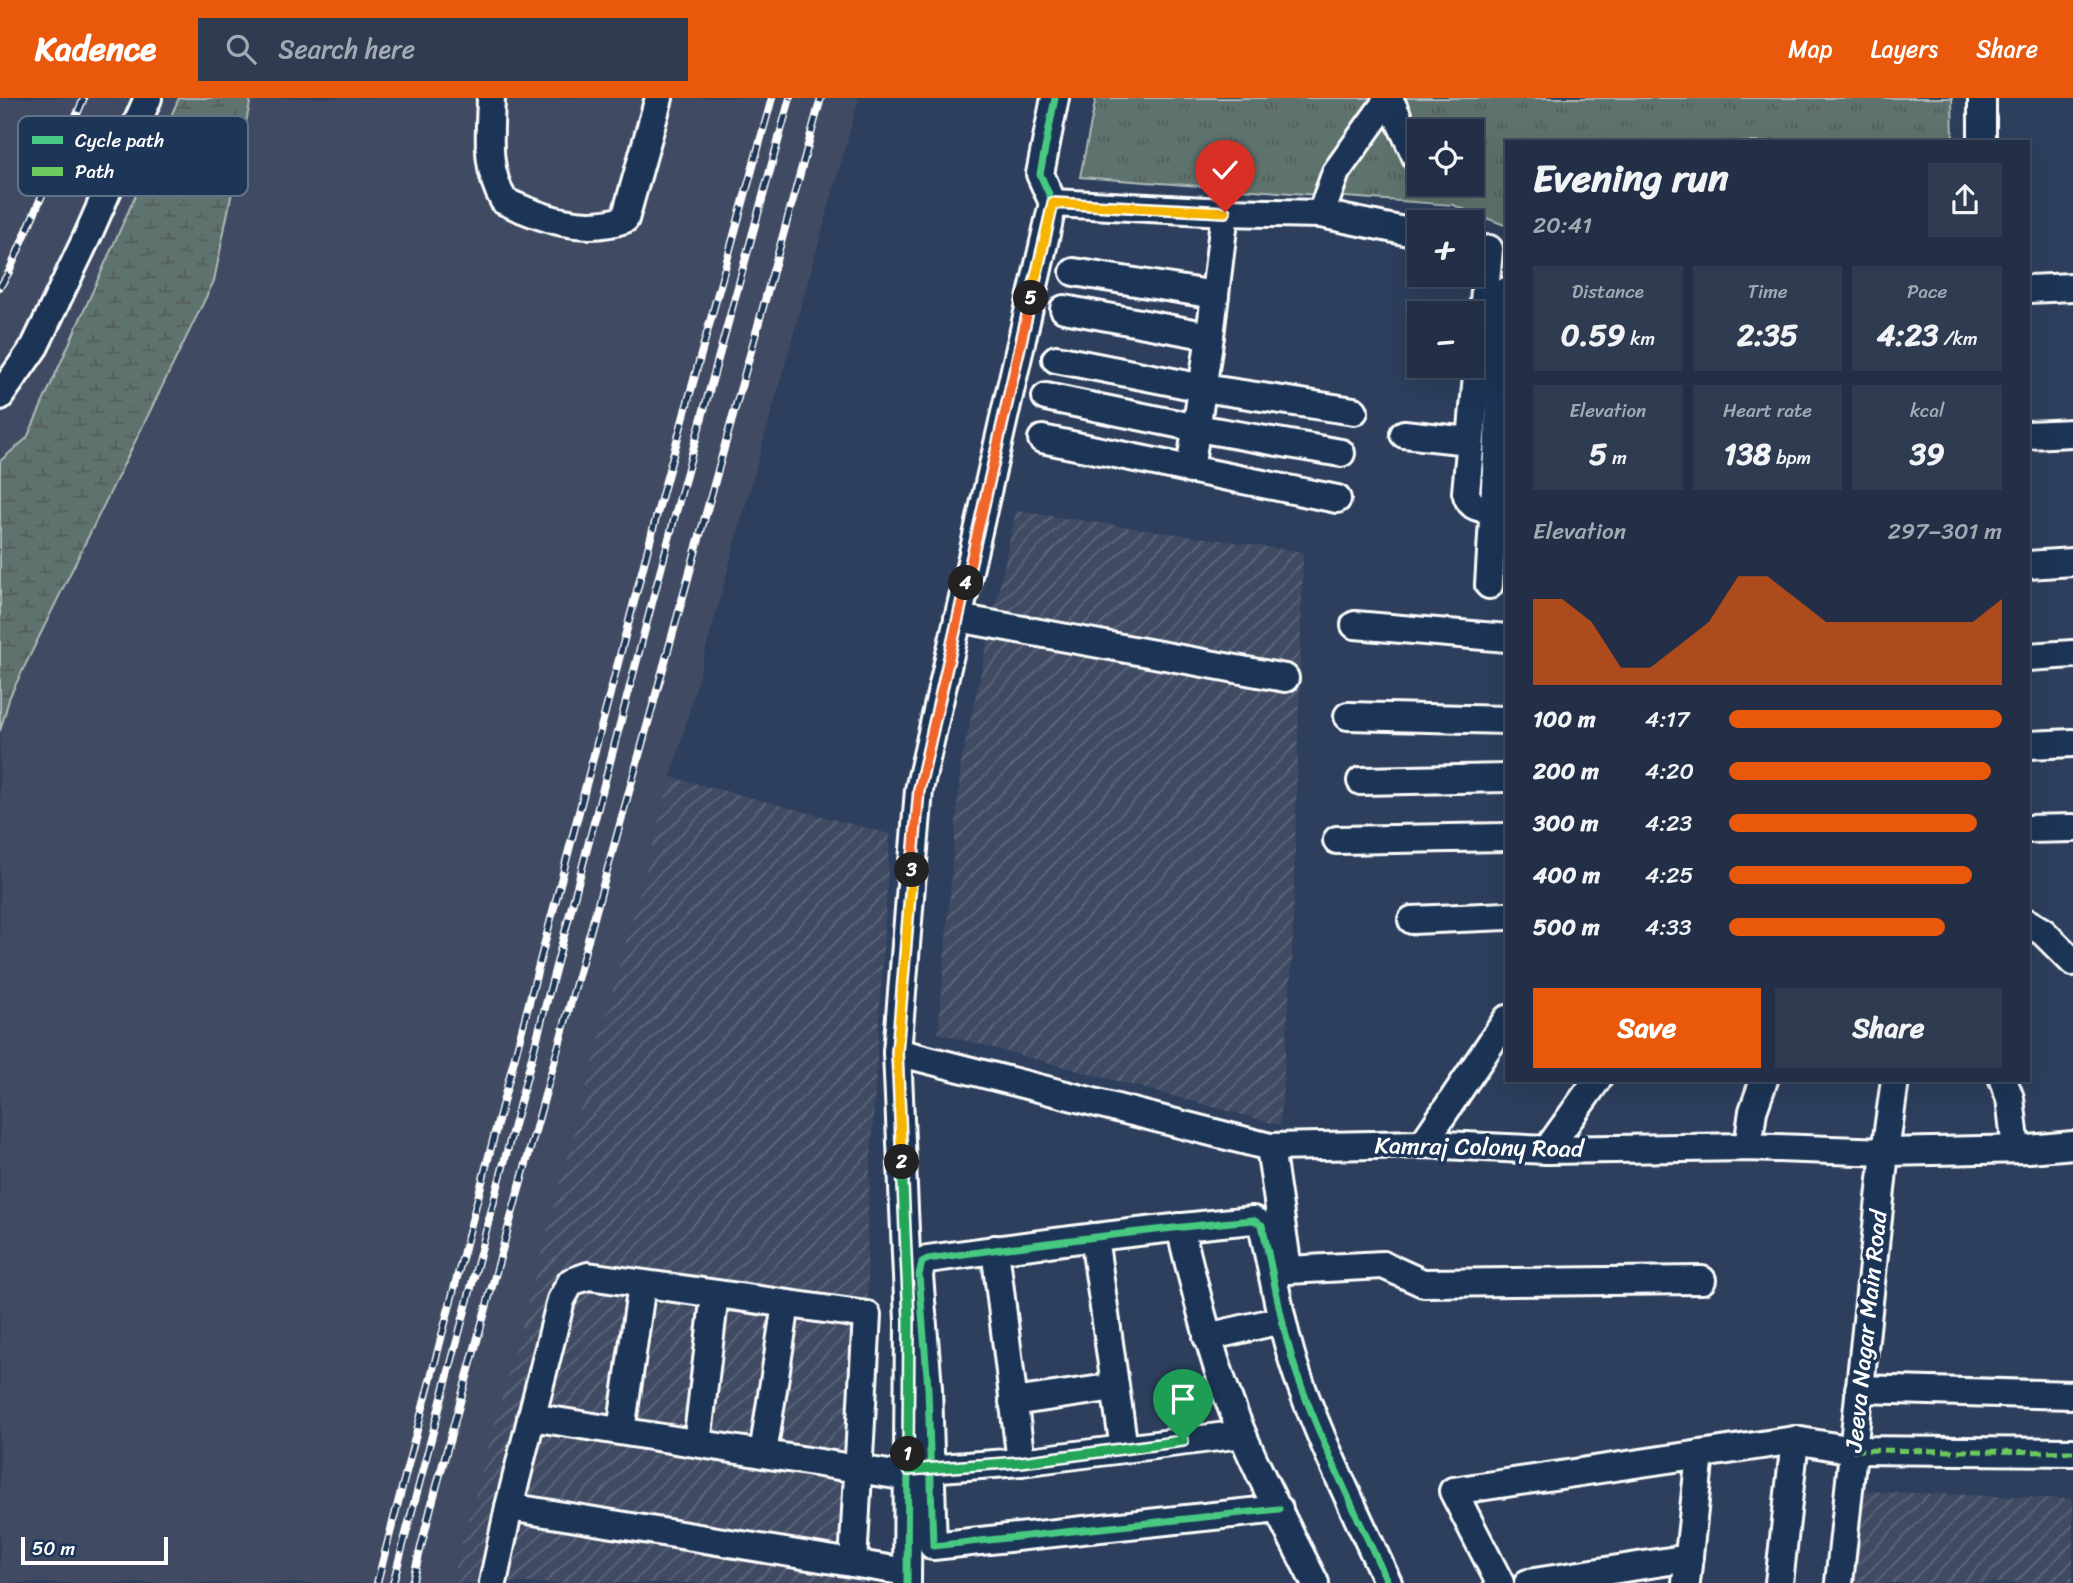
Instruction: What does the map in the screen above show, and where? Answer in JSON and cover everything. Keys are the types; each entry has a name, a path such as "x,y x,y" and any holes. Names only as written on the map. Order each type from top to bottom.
{"street":[{"path":"140,116 148,98"},
{"path":"491,98 489,153 495,184 504,201 557,221 578,225 611,224 625,219 659,98"},
{"path":"1055,98 1040,174 1053,203 919,790 897,1052 915,1472 933,1546 1279,1509"},
{"path":"1321,214 1336,172 1389,98 1407,137"},
{"path":"1982,98 1982,140"},
{"path":"0,396 35,346 105,196"},
{"path":"1053,203 1321,214 1407,232"},
{"path":"1190,470 1225,212"},
{"path":"1489,251 1501,294 1500,509 1489,585"},
{"path":"1074,272 1215,295"},
{"path":"2030,289 2073,287"},
{"path":"1500,509 1475,508 1468,502 1466,492 1469,440 1501,294"},
{"path":"1063,309 1210,336"},
{"path":"1056,359 1203,388 1354,411"},
{"path":"1046,397 1197,428 1342,453"},
{"path":"2030,435 2073,433"},
{"path":"1404,434 1469,440"},
{"path":"1042,439 1337,499"},
{"path":"2030,565 2073,562"},
{"path":"958,618 1286,678"},
{"path":"1355,625 1505,638"},
{"path":"2030,657 2073,654"},
{"path":"1348,716 1505,720"},
{"path":"2030,745 2073,743"},
{"path":"1361,781 1505,778"},
{"path":"2030,829 2073,828"},
{"path":"1337,840 1505,837"},
{"path":"1412,920 1505,916"},
{"path":"2030,924 2043,932 2073,962"},
{"path":"1423,1144 1505,1022"},
{"name":"Kamraj Colony Road","path":"897,1052 1270,1147 1423,1144 1546,1150 1748,1147 1885,1152 2073,1145"},
{"path":"1546,1150 1596,1082"},
{"path":"1748,1147 1753,1111 1763,1082"},
{"name":"Jeeva Nagar Main Road","path":"1839,1583 1895,1082"},
{"path":"2004,1082 2010,1098 2016,1149"},
{"path":"1270,1147 1301,1356 1405,1583"},
{"path":"509,1507 836,1568 907,1578 925,1335 919,1275 922,1262 995,1249 1253,1220 1262,1225 1282,1320 1303,1388 1336,1471 1388,1583"},
{"path":"1180,1227 1207,1337 1242,1434 1315,1583"},
{"path":"1094,1237 1124,1449"},
{"path":"995,1249 1021,1462"},
{"path":"1288,1270 1383,1265 1423,1283 1702,1280"},
{"path":"493,1583 509,1507 561,1300 571,1282 588,1276 867,1315 858,1469 836,1568"},
{"path":"621,1431 642,1284"},
{"path":"697,1443 715,1294"},
{"path":"764,1454 786,1304"},
{"path":"1207,1337 1282,1320"},
{"path":"1013,1402 1115,1387"},
{"path":"1859,1389 2073,1395"},
{"path":"531,1417 858,1469 915,1472 1021,1462 1242,1434"},
{"path":"1779,1583 1795,1440"},
{"path":"1500,1583 1453,1491 1795,1440 1853,1450 2073,1452"},
{"path":"1528,1583 1687,1570 1700,1454"}],"shaded area":[{"path":"0,98 859,98 451,1583 0,1583"},
{"path":"1016,511 1303,552 1292,960 1280,1125 938,1033 961,764"},
{"path":"671,777 890,834 867,1226 871,1583 451,1583"},
{"path":"1860,1491 2073,1499 2073,1583 1853,1583"}],"green space":[{"path":"179,98 251,98 247,116 171,116"},
{"path":"1096,98 1952,98 1953,140 1505,140 1505,225 1484,217 1484,210 1466,210 1453,205 1080,177"},
{"path":"135,196 231,196 214,281 10,696 0,731 0,461 27,438"}],"railway":[{"path":"76,116 84,98"},
{"path":"377,1583 662,495 772,98"},
{"path":"393,1583 680,497 790,98"},
{"path":"412,1583 821,98"},
{"path":"0,287 42,196"}],"marked path":[{"path":"1853,1450 2073,1452"}],"cycle path":[{"path":"907,1583 909,1321 897,1052 919,790 1053,203 1040,174 1055,98"},
{"path":"1279,1509 933,1546 928,1388 919,1275 922,1262 969,1253 1171,1228 1253,1220 1262,1225 1282,1321 1298,1377 1329,1455 1388,1583"}],"route":[{"path":"1183,1441 1021,1462 908,1470 909,1321 897,1052 919,790 1053,203 1225,212"}]}
